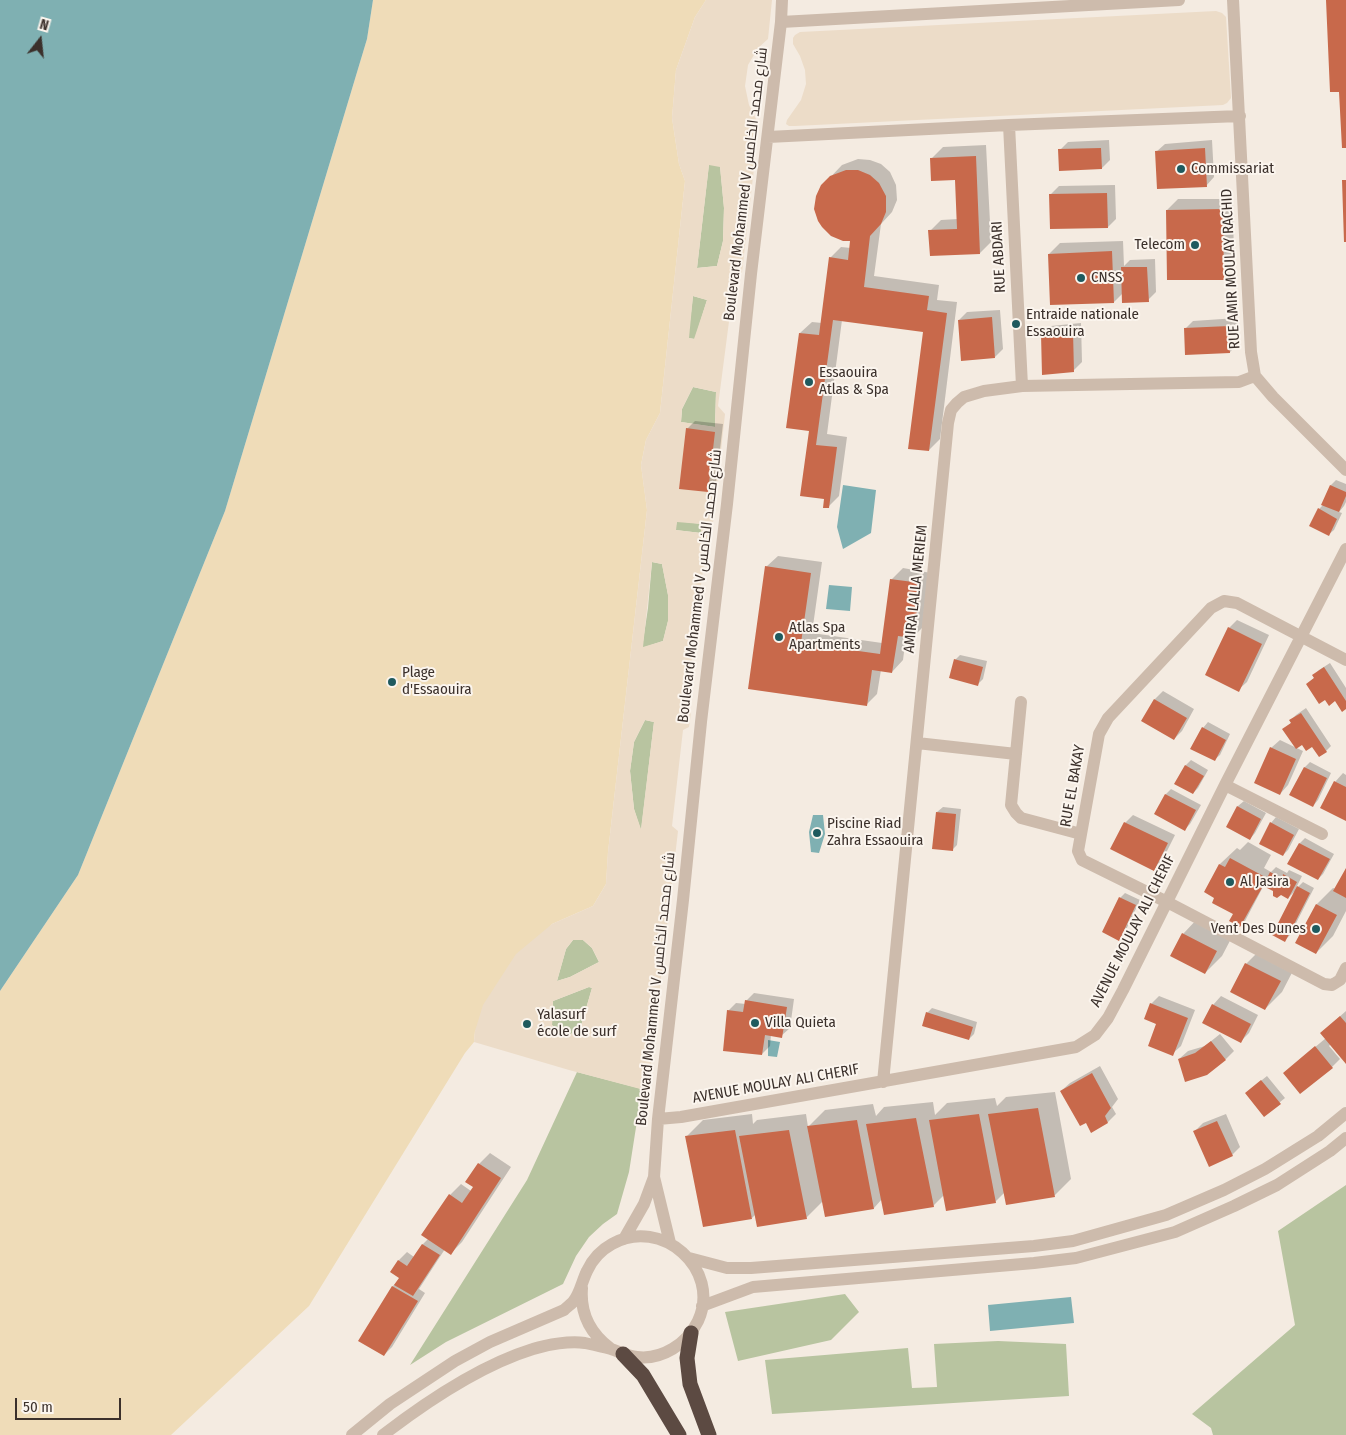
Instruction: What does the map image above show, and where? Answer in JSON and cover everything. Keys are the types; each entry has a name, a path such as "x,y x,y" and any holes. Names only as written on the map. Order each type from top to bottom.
{"highway":[{"path":"691,1333 687,1358 690,1384 709,1435"},
{"path":"618,1352 643,1375 678,1435"}],"street":[{"name":"Boulevard Mohammed V شارع محمد الخامس","path":"654,1177 658,1119 782,0"},
{"path":"781,22 1179,0"},
{"name":"RUE AMIR MOULAY RACHID","path":"1233,0 1251,352 1255,376"},
{"path":"768,137 1240,116"},
{"name":"RUE ABDARI","path":"1009,125 1022,386"},
{"path":"1255,376 1273,397 1346,470"},
{"name":"AMIRA LALLA MERIEM","path":"883,1082 951,410 964,397 984,391 1022,386 1239,382 1255,376"},
{"name":"AVENUE MOULAY ALI CHERIF","path":"658,1119 681,1117 1076,1047 1095,1035 1108,1018 1346,549"},
{"name":"RUE EL BAKAY","path":"1346,660 1237,603 1224,601 1211,608 1108,718 1099,734 1078,851 1082,860 1324,984 1332,985 1340,980 1346,968"},
{"path":"1021,702 1011,805 1016,814 1021,818 1081,834"},
{"path":"917,743 1016,754"},
{"path":"1225,785 1322,834"},
{"path":"688,1258 727,1268 751,1268 1034,1246 1073,1241 1166,1216 1224,1190 1265,1169 1318,1136 1346,1113"},
{"path":"702,1306 753,1287 1076,1258 1175,1232 1234,1206 1277,1185 1346,1138"},
{"path":"654,1177 670,1243"},
{"path":"624,1238 644,1204 654,1177"},
{"path":"352,1435 390,1404 455,1361 490,1342 564,1310 574,1301 587,1270 594,1260 602,1251 624,1238 655,1237 670,1243 680,1249 698,1272 702,1289 702,1306 698,1320 691,1333 681,1344 668,1352 638,1357 583,1343 562,1343 534,1348 498,1363 467,1379 383,1435"},
{"path":"583,1282 581,1298 590,1328 600,1340 618,1352"}],"green space":[{"path":"709,164 720,166 724,208 723,241 717,266 697,268"},
{"path":"693,296 707,300 695,339 688,338"},
{"path":"693,387 716,392 715,427 681,422 682,409"},
{"path":"677,521 702,524 701,533 675,530"},
{"path":"652,562 662,564 668,595 668,621 663,641 642,648 648,608"},
{"path":"645,720 654,722 641,831 634,809 630,771 634,742"},
{"path":"573,940 583,940 592,948 599,962 570,977 557,981 566,949"},
{"path":"589,987 592,988 581,1026 571,1034 559,1032 552,1025 553,1001"},
{"path":"577,1072 642,1089 629,1172 617,1214 589,1237 576,1256 563,1284 446,1342 410,1365 527,1180"},
{"path":"1346,1185 1346,1435 1213,1435 1211,1428 1192,1414 1295,1325 1278,1231"},
{"path":"845,1294 859,1312 831,1340 738,1361 725,1312"},
{"path":"998,1341 1066,1344 1069,1396 772,1414 765,1360 908,1348 912,1388 937,1387 934,1344"}],"sand":[{"name":"Plage d'Essaouira","path":"373,0 706,0 695,17 676,70 672,118 679,164 685,181 660,413 646,440 641,465 647,510 606,884 593,906 552,924 475,1031 474,1042 465,1053 309,1306 171,1435 0,1435 0,991 78,875 225,511 367,39"}],"shaded area":[{"path":"706,0 772,0 768,39 758,48 748,65 745,86 749,105 759,125 742,272 734,283 718,406 725,414 711,541 706,546 686,705 691,710 690,720 689,727 683,730 672,826 678,831 648,1091 474,1042 475,1031 483,1005 516,954 552,924 593,906 606,884 647,510 641,465 646,440 660,413 685,181 679,164 672,118 676,70 695,17","holes":["709,165 720,167 724,208 723,241 717,266 697,268","693,296 707,300 694,339 689,338","693,387 716,392 715,427 681,422 682,409","677,522 701,524 701,533 676,530","652,562 662,564 668,595 668,621 663,641 643,647","645,720 654,722 641,829 634,809 630,771 634,742","573,940 583,940 592,948 599,962 570,977 557,981 566,949","589,987 592,988 581,1026 571,1034 559,1032 552,1025 553,1001"]},
{"path":"1216,11 1226,17 1231,98 1223,105 795,126 786,124 801,100 806,84 805,70 793,44 793,38 800,32"}],"water":[{"path":"0,0 373,0 367,39 225,511 78,875 0,991"},
{"path":"843,485 876,490 871,533 843,549 837,527"},
{"path":"829,585 852,587 850,611 826,609"},
{"name":"Piscine Riad Zahra Essaouira","path":"813,815 823,815 825,834 819,853 811,852 809,832"},
{"path":"768,1040 780,1042 777,1057 768,1056"},
{"path":"1071,1297 1074,1323 990,1331 988,1305"}],"building":[{"path":"1326,0 1346,0 1346,148 1342,148 1339,92 1330,92"},
{"path":"1101,148 1102,169 1059,171 1058,149"},
{"name":"Commissariat","path":"1205,148 1207,187 1157,189 1155,151"},
{"path":"976,156 980,254 930,256 928,230 957,229 955,180 931,181 930,158"},
{"name":"Essaouira Atlas & Spa","path":"846,170 858,170 870,175 879,183 886,196 886,212 881,224 870,236 864,287 929,296 927,310 947,313 929,451 908,449 923,332 833,320 816,445 837,447 829,508 823,508 824,499 800,496 809,431 786,428 799,333 819,335 829,257 848,260 850,241 843,241 831,236 822,227 814,209 816,196 821,185 830,176"},
{"path":"1342,180 1346,180 1346,242 1344,242"},
{"path":"1107,193 1108,228 1050,229 1049,194"},
{"name":"Telecom","path":"1223,209 1224,280 1167,280 1166,210"},
{"name":"CNSS","path":"1112,251 1114,303 1050,305 1048,254"},
{"path":"1121,267 1147,267 1149,302 1122,303"},
{"path":"992,317 995,358 961,361 958,320"},
{"path":"1229,326 1230,353 1185,355 1184,328"},
{"path":"1073,331 1074,372 1042,375 1041,334"},
{"path":"686,428 715,432 708,492 679,489"},
{"path":"1330,485 1346,492 1339,512 1321,505"},
{"path":"1318,508 1337,519 1329,536 1309,526"},
{"name":"Atlas Spa Apartments","path":"765,566 811,573 801,643 880,654 890,579 921,583 913,638 898,636 892,673 872,670 867,706 748,689"},
{"path":"1228,627 1262,644 1239,692 1205,675"},
{"path":"954,659 983,667 978,686 949,678"},
{"path":"1324,667 1346,701 1346,709 1342,712 1335,701 1329,706 1325,700 1319,704 1306,684 1314,678 1312,675"},
{"path":"1154,699 1187,718 1174,740 1141,721"},
{"path":"1301,713 1327,752 1319,757 1312,747 1306,751 1302,745 1296,749 1282,729 1291,723 1289,720"},
{"path":"1202,727 1226,740 1215,761 1190,749"},
{"path":"1270,747 1296,759 1280,795 1254,783"},
{"path":"1185,765 1204,776 1193,794 1174,784"},
{"path":"1304,767 1327,778 1313,807 1289,795"},
{"path":"1334,781 1346,787 1346,821 1320,808"},
{"path":"1165,794 1196,810 1185,831 1154,814"},
{"path":"1237,806 1261,819 1250,840 1226,827"},
{"path":"936,812 956,814 953,851 932,849"},
{"path":"1124,822 1168,843 1154,871 1110,849"},
{"path":"1270,822 1294,835 1283,856 1259,844"},
{"path":"1299,843 1330,859 1318,880 1287,864"},
{"path":"1230,858 1267,878 1270,872 1282,878 1283,874 1297,882 1288,899 1281,895 1277,898 1273,896 1273,891 1263,886 1240,927 1229,921 1233,914 1212,903 1214,898 1204,892 1219,864 1225,867"},
{"path":"1346,868 1346,898 1333,891"},
{"path":"1297,886 1310,893 1285,942 1272,935"},
{"path":"1119,897 1136,905 1119,941 1102,932"},
{"name":"Vent Des Dunes","path":"1316,904 1337,915 1316,954 1295,943"},
{"path":"1182,933 1217,951 1205,974 1170,956"},
{"path":"1245,963 1281,981 1265,1010 1230,992"},
{"name":"Villa Quieta","path":"745,1000 787,1007 782,1038 765,1035 762,1055 723,1051 727,1010 743,1012"},
{"path":"1150,1003 1188,1018 1173,1056 1148,1046 1156,1024 1144,1019"},
{"path":"1212,1004 1251,1024 1241,1043 1202,1023"},
{"path":"926,1012 973,1027 969,1040 922,1026"},
{"path":"1340,1016 1346,1023 1346,1064 1320,1033"},
{"path":"1211,1041 1226,1060 1207,1075 1185,1082 1178,1059 1195,1053"},
{"path":"1315,1046 1333,1068 1300,1094 1283,1073"},
{"path":"1092,1073 1111,1108 1105,1116 1108,1123 1091,1133 1086,1123 1080,1126 1060,1091"},
{"path":"1261,1080 1281,1104 1264,1117 1245,1093"},
{"path":"1038,1108 1055,1197 1006,1205 988,1114"},
{"path":"979,1114 996,1203 946,1211 929,1120"},
{"path":"916,1118 934,1207 884,1215 866,1124"},
{"path":"857,1120 874,1209 825,1217 807,1126"},
{"path":"1217,1121 1233,1156 1209,1167 1193,1131"},
{"path":"735,1130 752,1219 703,1227 685,1136"},
{"path":"789,1130 807,1219 757,1227 739,1136"},
{"path":"478,1163 501,1178 451,1255 421,1235 449,1194 462,1203 473,1187 465,1182"},
{"path":"422,1244 440,1255 413,1296 394,1285 399,1278 390,1272 398,1260 407,1266"},
{"path":"392,1286 418,1301 384,1356 358,1341"}],"place":[{"name":"Commissariat","path":"1181,169"},
{"name":"Telecom","path":"1195,245"},
{"name":"CNSS","path":"1081,278"},
{"name":"Entraide nationale Essaouira","path":"1016,324"},
{"name":"Essaouira Atlas & Spa","path":"809,382"},
{"name":"Atlas Spa Apartments","path":"779,637"},
{"name":"Plage d'Essaouira","path":"392,682"},
{"name":"Piscine Riad Zahra Essaouira","path":"817,833"},
{"name":"Al Jasira","path":"1230,882"},
{"name":"Vent Des Dunes","path":"1316,929"},
{"name":"Villa Quieta","path":"755,1023"},
{"name":"Yalasurf école de surf","path":"527,1024"}]}
